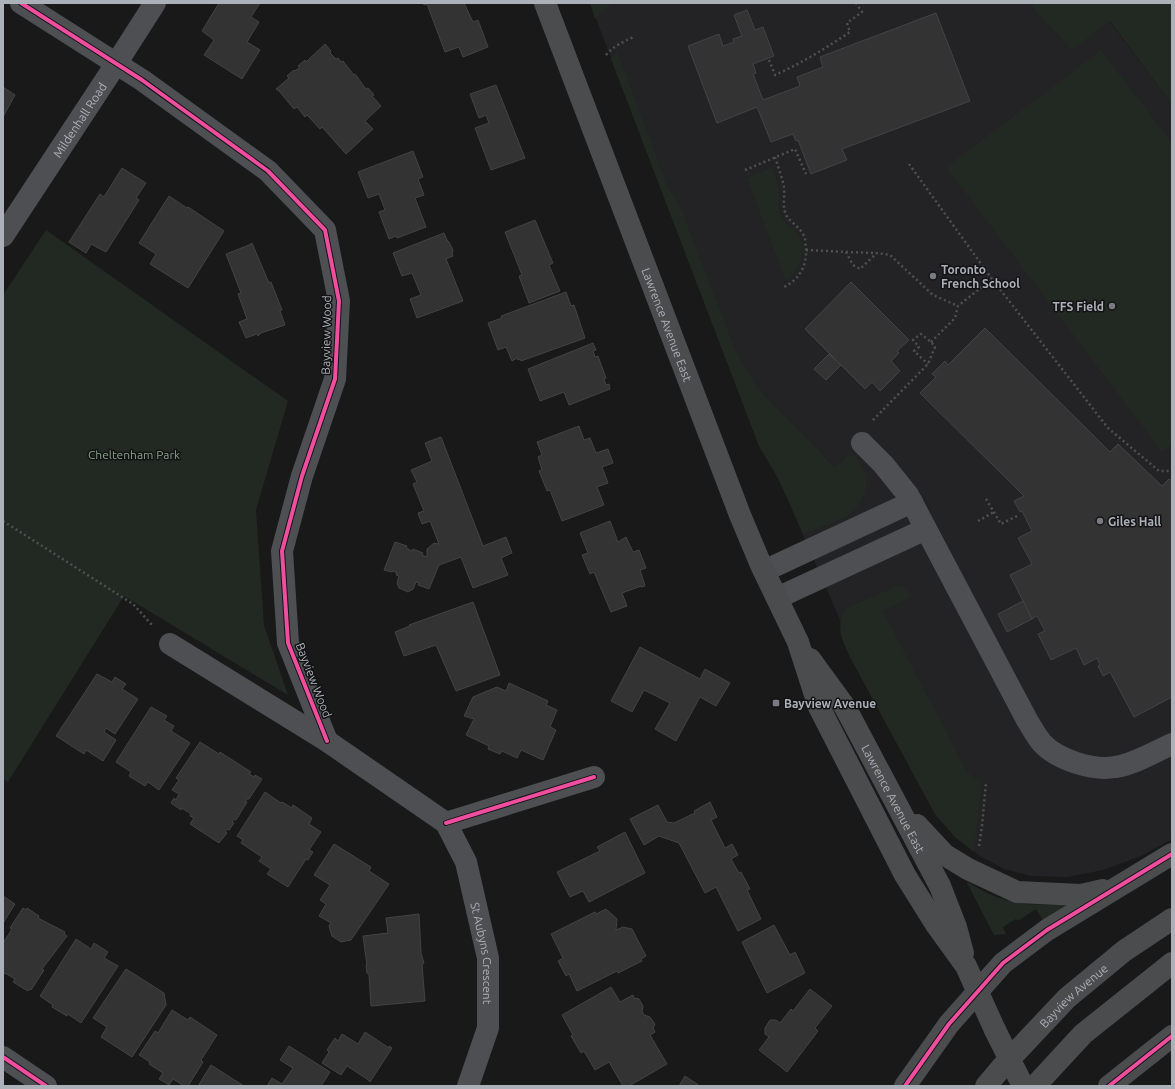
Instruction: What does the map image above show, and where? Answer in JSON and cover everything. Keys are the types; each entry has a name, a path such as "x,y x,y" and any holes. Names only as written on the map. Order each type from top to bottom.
{"main road":[{"name":"Lawrence Avenue East","path":"545,3 740,515 764,571 798,642 819,707 905,875 935,922 966,966 1024,1086"},
{"name":"Lawrence Avenue East","path":"798,642 845,707 898,805 940,886 956,927 966,966"},
{"path":"898,805 945,855 968,869 1017,892 1081,896 1118,886"},
{"path":"905,1086 949,1024 1003,963 1047,930 1172,854"},
{"name":"Bayview Avenue","path":"986,1086 1067,998 1124,951 1172,919"},
{"path":"1035,1086 1083,1034 1172,963"},
{"path":"1109,1086 1172,1036"}],"street":[{"name":"Bayview Wood","path":"21,3 142,80 268,171 325,230 338,302 335,379 302,476 282,551 288,643 327,741"},
{"name":"Mildenhall Road","path":"3,236 116,64 154,3"},
{"path":"862,443 883,464 908,495 1028,720 1044,744 1072,763 1097,767 1115,767 1134,761 1172,744"},
{"path":"764,571 912,502"},
{"path":"777,598 926,529"},
{"name":"Bayview Wood","path":"170,644 327,741 446,823"},
{"path":"446,823 594,777"},
{"name":"St Aubyns Crescent","path":"446,823 466,862 488,958 488,1028 468,1086"},
{"path":"3,1057 32,1083"}],"path":[{"path":"769,60 776,75 802,63 821,51 850,32 847,22 862,12 856,3"},
{"path":"606,55 620,42 634,37"},
{"path":"745,170 795,149 806,174"},
{"path":"775,157 784,186 784,208 787,216 805,237 806,250 805,263 798,275 791,283 782,288"},
{"path":"909,164 992,279 1108,428 1159,471 1172,471"},
{"path":"806,250 877,253 890,255 933,295 958,306"},
{"path":"846,252 853,265 860,269 877,253"},
{"path":"931,342 956,318 958,306 992,279"},
{"path":"873,420 928,364 935,347 920,334 913,340 918,347 914,352 928,364"},
{"path":"986,499 1001,524 1017,516"},
{"path":"978,521 994,512"},
{"path":"3,521 133,604 170,644"},
{"path":"978,852 986,783"}],"shaded area":[{"name":"Toronto French School","path":"590,3 1096,3 1172,105 1172,839 1139,857 1103,870 1068,877 1031,876 1004,869 980,856 955,837 935,814 850,657 841,636 841,622 779,480 759,446"}],"green space":[{"path":"590,3 614,3 603,10 595,19"},
{"path":"1032,3 1172,3 1172,105 1110,21 1072,50 1034,9"},
{"name":"TFS Field","path":"1101,50 1172,143 1172,444 1162,452 946,167"},
{"path":"617,51 667,184 682,211 737,354 757,387 835,468 851,452 863,468 866,479 865,492 856,509 846,517 803,533 779,480 759,446 611,59"},
{"path":"772,167 779,188 780,215 782,219 798,234 802,247 799,266 786,281 747,178"},
{"name":"Cheltenham Park","path":"46,230 288,401 256,510 264,625 288,695 124,596 8,782 3,779 3,295"},
{"path":"899,586 905,589 911,596 883,611 966,770 973,778 982,782 974,852 955,837 935,814 850,657 841,632 841,620 847,608"},
{"path":"966,881 991,895 1013,902 1025,904 1065,904 1067,907 1044,922 1036,909 1018,921 1016,919 1003,927 1006,934 994,935"}],"building":[{"path":"219,3 260,3 251,17 259,22 247,42 260,50 242,79 204,55 214,40 202,31"},
{"path":"423,3 464,3 473,22 478,20 488,47 463,57 459,47 445,52 427,4 424,5"},
{"path":"747,10 755,30 763,27 774,56 753,64 756,73 753,74 763,100 800,86 797,77 823,67 820,57 936,13 970,101 842,149 847,160 811,174 798,140 796,141 793,134 771,142 757,107 717,123 688,46 719,34 723,46 734,42 733,39 742,36 734,15"},
{"path":"325,44 331,51 330,53 336,59 338,58 341,62 343,61 366,89 368,88 374,95 372,96 381,106 365,121 373,129 346,154 322,127 320,129 307,115 305,117 297,107 294,109 276,89 289,78 287,76 300,67 298,66 305,60 306,62"},
{"path":"496,85 525,158 491,170 475,128 489,123 486,115 479,118 470,94"},
{"path":"3,87 15,95 3,117"},
{"path":"413,151 423,177 418,179 424,195 415,198 426,227 397,238 396,236 389,239 379,212 385,210 379,194 368,198 358,172"},
{"path":"122,168 146,183 136,198 139,200 106,252 91,244 86,253 69,242 100,194 104,197"},
{"path":"169,196 224,231 188,288 150,264 156,254 139,243"},
{"path":"535,220 553,263 549,265 560,291 529,303 519,276 522,275 505,232"},
{"path":"444,233 453,250 453,256 446,259 463,301 417,318 410,299 421,295 412,273 402,276 393,253"},
{"path":"252,243 269,283 271,282 282,310 280,311 285,325 261,333 258,336 257,334 246,338 239,322 247,319 238,294 241,293 226,254"},
{"path":"851,282 909,340 897,351 899,353 891,361 900,371 880,391 872,382 865,389 805,329"},
{"path":"566,292 571,306 574,305 585,338 521,361 517,358 512,361 506,347 498,350 488,323 502,318 501,316"},
{"name":"Giles Hall","path":"985,328 1110,452 1118,444 1162,486 1169,479 1172,481 1172,697 1134,717 1110,672 1103,676 1098,666 1100,665 1097,658 1084,665 1076,648 1051,660 1038,634 1045,631 1037,616 1032,619 1010,575 1032,564 1018,538 1032,531 1022,511 1020,512 1014,501 1024,496 920,393 936,377 932,374 945,361 948,365"},
{"path":"593,343 596,350 593,351 595,357 598,356 606,378 604,379 606,385 609,384 610,389 569,405 564,392 540,401 528,369"},
{"path":"829,354 841,365 826,380 814,369"},
{"path":"579,426 584,440 590,438 596,453 608,449 613,463 602,467 608,483 597,487 604,505 562,521 550,490 547,491 539,471 542,470 538,457 542,455 537,442"},
{"path":"441,437 483,546 506,537 512,553 501,558 508,575 473,588 461,557 439,565 429,589 418,585 419,583 416,582 413,589 408,592 399,588 397,583 399,576 396,575 397,573 384,570 395,542 407,546 406,548 412,551 413,549 423,553 422,555 427,557 427,549 434,543 439,544 430,521 422,524 418,513 424,511 413,484 417,482 411,470 432,461 425,443"},
{"path":"610,521 618,542 626,537 633,552 639,550 646,568 640,570 645,586 622,593 627,606 611,612 594,572 590,574 582,555 588,553 580,533"},
{"path":"1023,601 1032,619 1007,632 998,614"},
{"path":"473,602 500,675 456,691 436,645 404,656 395,632 410,626 409,625"},
{"path":"640,647 700,679 705,669 730,683 716,706 700,697 676,741 655,729 670,703 644,690 632,712 611,701"},
{"path":"97,674 112,682 115,677 126,684 122,689 138,699 115,734 106,728 104,732 116,740 103,761 86,750 84,754 56,736"},
{"path":"509,683 548,701 546,705 557,710 550,727 556,730 543,760 521,750 517,758 502,751 500,754 488,749 489,746 466,735 474,719 464,716 473,697 497,687 506,691"},
{"path":"151,707 167,716 164,720 174,726 171,731 190,743 159,790 148,782 145,786 129,776 131,772 116,762"},
{"path":"200,742 219,754 220,752 251,772 249,774 254,777 255,775 262,779 249,799 245,802 247,802 236,820 234,819 232,822 234,823 229,830 227,829 225,832 227,833 219,843 190,824 194,818 190,816 191,814 182,808 181,810 171,803 174,798 176,800 179,794 172,790 179,780 176,778"},
{"path":"265,792 281,803 282,802 292,808 293,805 312,818 309,824 321,832 309,850 313,852 308,860 306,859 288,887 267,874 271,869 259,861 262,857 241,843 243,840 237,836"},
{"path":"710,802 717,817 711,820 725,848 732,844 738,855 731,859 739,873 741,872 750,889 747,890 761,919 738,931 716,887 705,893 679,843 659,836 644,845 630,819 658,805 667,822 674,823 695,813 694,811"},
{"path":"625,832 645,873 589,902 583,891 570,897 557,872 600,851 597,847"},
{"path":"334,844 371,867 369,871 389,884 351,940 341,942 332,936 329,926 331,923 319,916 326,904 320,900 330,885 314,875"},
{"path":"3,896 15,904 3,923"},
{"path":"23,908 26,910 27,908 39,916 38,918 65,932 64,934 67,936 42,969 44,970 31,990 30,989 28,991 13,982 15,979 5,973 3,975 3,943 12,929 10,928"},
{"path":"606,909 617,919 616,930 623,927 632,929 646,956 641,959 642,961 618,973 617,971 577,991 569,974 566,976 558,961 563,958 551,934 595,912 596,914"},
{"path":"419,914 421,953 424,963 422,965 425,1001 371,1006 369,974 367,973 363,936 388,933 386,918"},
{"path":"774,925 790,955 795,952 805,973 767,993 742,942"},
{"path":"76,939 91,949 94,943 108,952 104,958 118,966 81,1023 68,1014 67,1016 52,1007 53,1005 40,996"},
{"path":"126,969 164,993 166,1005 132,1057 101,1037 107,1027 93,1018"},
{"path":"611,987 620,1002 633,995 634,998 639,999 643,1006 642,1011 644,1015 650,1017 655,1024 653,1028 655,1032 650,1035 667,1064 629,1086 623,1086 609,1062 595,1070 584,1051 581,1053 571,1036 573,1035 562,1015"},
{"path":"810,989 832,1006 815,1028 818,1031 787,1072 759,1050 769,1037 765,1034 765,1028 770,1020 776,1020 780,1023 791,1009 793,1011"},
{"path":"172,1010 188,1020 190,1017 217,1035 201,1060 203,1062 188,1086 184,1086 173,1079 169,1085 159,1079 163,1073 139,1055 155,1031 158,1033"},
{"path":"365,1032 389,1048 389,1046 392,1048 370,1082 347,1066 341,1075 322,1063 329,1052 327,1050 335,1038 338,1041 342,1034 358,1044"},
{"path":"289,1046 330,1072 321,1086 267,1086 272,1078 282,1084 293,1068 280,1060"},
{"path":"211,1065 244,1086 198,1086"},
{"path":"685,1076 700,1086 679,1086"}],"cycle path":[{"path":"21,3 142,80 268,171 325,230 339,301 335,379 302,476 282,551 288,643 327,741"},
{"path":"446,823 594,777"},
{"path":"905,1086 949,1024 1003,963 1047,930 1172,854"},
{"path":"1109,1086 1172,1036"},
{"path":"3,1057 46,1086"}],"place":[{"name":"Toronto French School","path":"933,276"},
{"name":"TFS Field","path":"1112,306"},
{"name":"Giles Hall","path":"1100,521"},
{"name":"Bayview Avenue","path":"776,703"}]}
